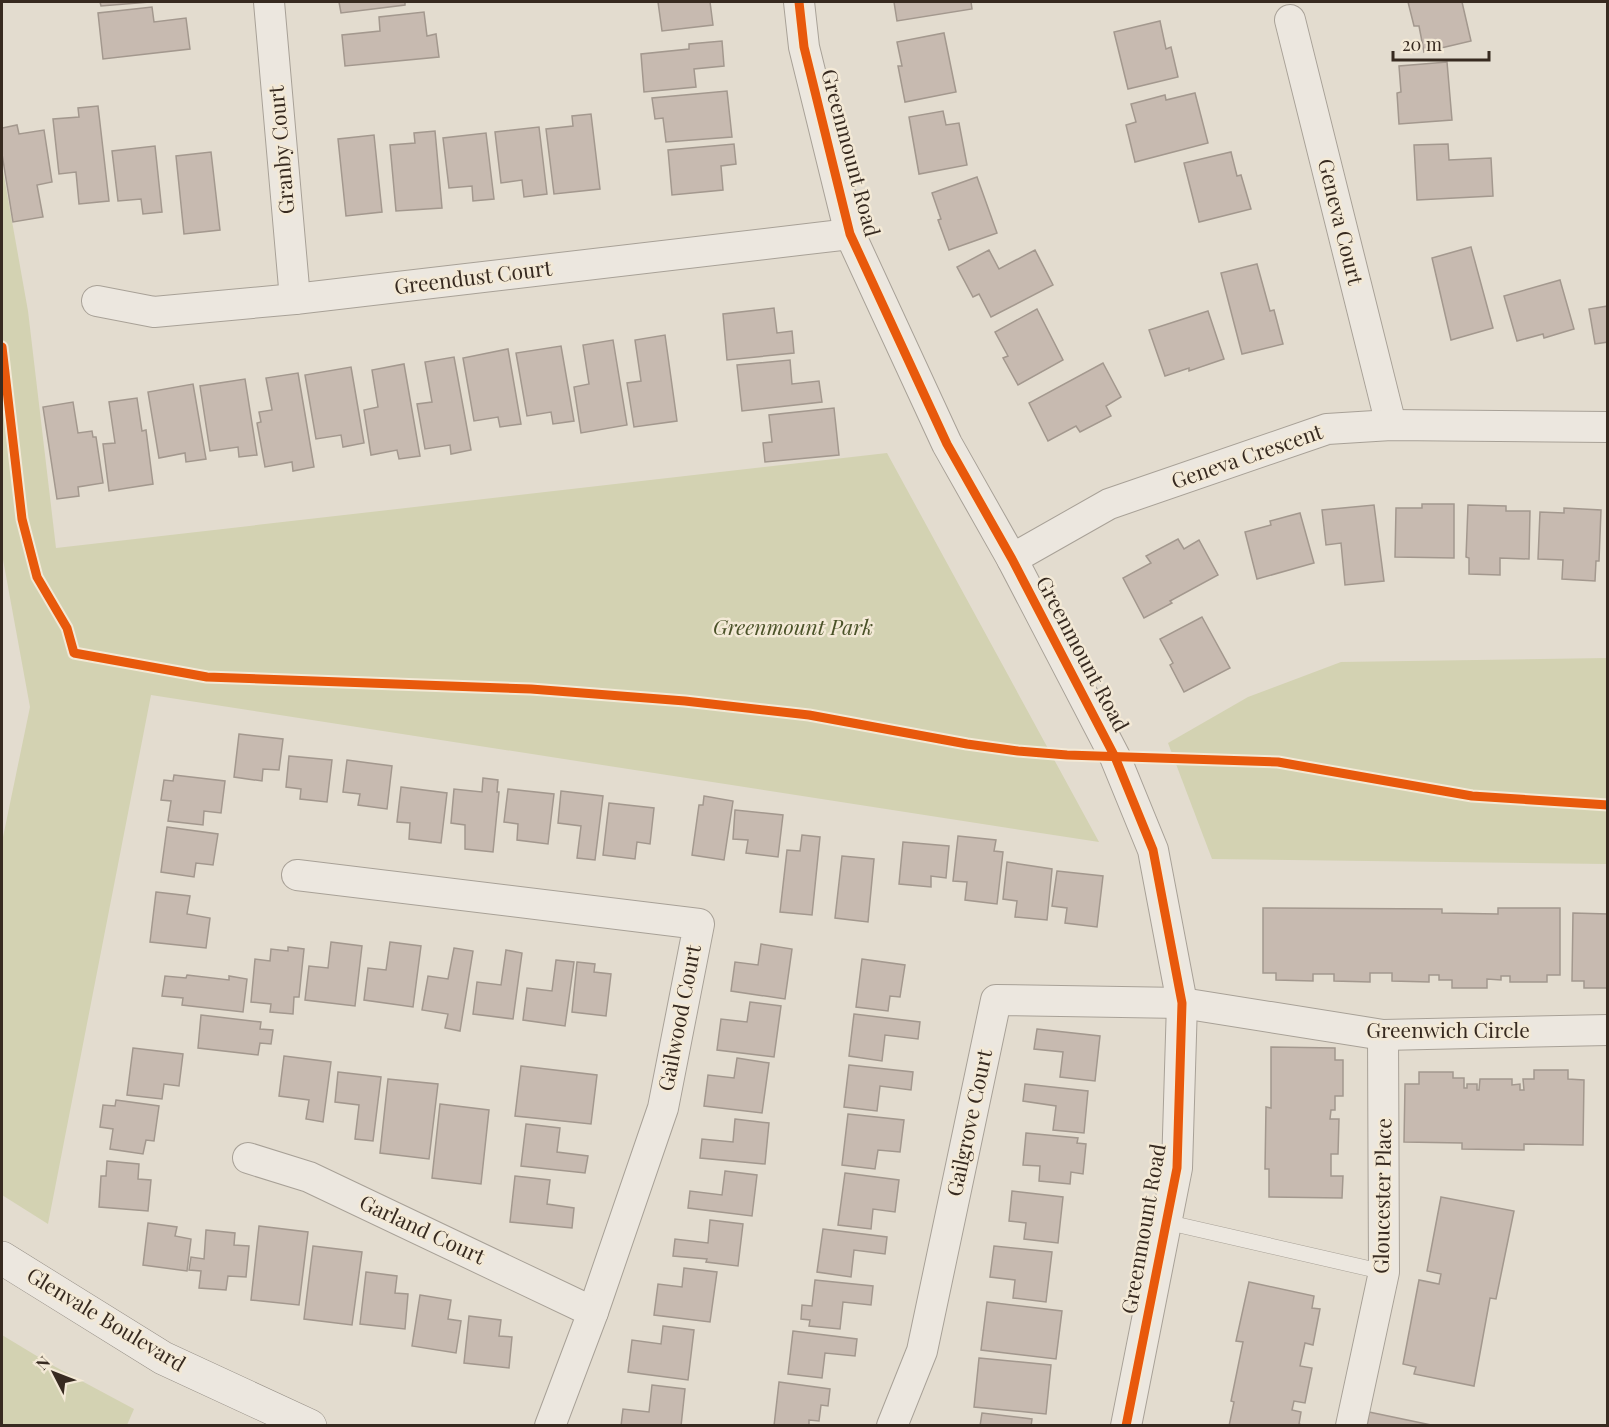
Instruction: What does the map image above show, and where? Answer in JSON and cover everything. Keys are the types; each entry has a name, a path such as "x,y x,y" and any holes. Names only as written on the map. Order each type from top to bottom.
{"street":[{"name":"Granby Court","path":"269,2 295,298"},
{"name":"Greenmount Road","path":"799,2 804,47 850,234 947,444 1012,559 1115,757 1153,850 1182,1003 1177,1168 1126,1425"},
{"name":"Geneva Court","path":"1290,20 1391,425"},
{"name":"Greendust Court","path":"97,301 154,312 850,234"},
{"name":"Geneva Crescent","path":"1012,559 1109,504 1327,429 1391,425 1608,427"},
{"name":"Gailwood Court","path":"297,874 699,924 663,1108 550,1425"},
{"name":"Gailgrove Court","path":"892,1425 922,1351 996,1000 1182,1003"},
{"name":"Greenwich Circle","path":"1182,1003 1383,1035 1608,1030"},
{"name":"Gloucester Place","path":"1351,1425 1384,1272 1383,1035"},
{"name":"Garland Court","path":"248,1158 309,1177 592,1312"},
{"name":"Glenvale Boulevard","path":"2,1258 163,1358 310,1425"}],"lane":[{"path":"1166,1222 1384,1272"}],"green space":[{"name":"Greenmount Park","path":"2,165 28,311 56,548 887,453 1099,842 151,695 48,1224 2,1195 2,842 30,707 2,554"},
{"path":"1607,658 1607,864 1212,859 1168,743 1248,697 1341,662"},
{"path":"2,1335 50,1364 134,1409 127,1425 2,1425"}],"building":[{"path":"100,2 150,2 101,6"},
{"path":"339,2 405,2 405,5 341,13"},
{"path":"658,2 710,2 713,25 662,31"},
{"path":"894,2 971,2 972,9 897,21"},
{"path":"1408,2 1462,2 1471,41 1424,52 1419,26 1414,26"},
{"path":"152,7 154,22 186,18 190,49 103,59 98,13"},
{"path":"424,12 427,36 436,34 439,57 345,66 342,35 380,31 379,17"},
{"path":"1160,21 1166,49 1171,47 1178,77 1128,89 1114,32"},
{"path":"944,33 956,92 905,102 898,66 902,66 897,42"},
{"path":"722,41 724,66 694,69 696,87 644,92 641,54 689,49 689,44"},
{"path":"1447,62 1452,120 1399,124 1397,93 1401,92 1399,66"},
{"path":"727,91 732,137 666,142 663,118 655,119 652,98"},
{"path":"1195,93 1208,143 1135,162 1126,125 1136,122 1131,104 1165,95 1166,100"},
{"path":"98,106 109,201 79,204 76,172 59,174 53,119 79,117 78,108"},
{"path":"943,111 946,125 959,123 967,165 919,174 909,117"},
{"path":"591,114 600,189 554,194 546,129 573,126 572,116"},
{"path":"17,125 19,134 44,130 52,182 37,185 43,217 13,222 2,154 2,128"},
{"path":"539,127 547,194 524,197 522,180 501,183 495,132"},
{"path":"435,131 442,208 396,211 390,145 415,143 414,133"},
{"path":"486,133 494,199 473,201 472,186 449,188 443,138"},
{"path":"374,135 382,212 346,216 338,139"},
{"path":"734,144 736,164 721,166 723,190 672,195 668,150"},
{"path":"1448,144 1449,160 1491,158 1493,196 1417,200 1414,145"},
{"path":"155,146 162,212 143,214 141,199 118,201 112,151"},
{"path":"211,152 220,230 184,234 176,156"},
{"path":"1231,152 1237,176 1241,175 1251,209 1199,222 1184,163"},
{"path":"977,177 997,233 949,250 938,220 941,219 932,193"},
{"path":"1471,247 1493,328 1451,340 1432,258"},
{"path":"989,250 999,269 1035,250 1053,285 991,317 979,294 973,297 957,267"},
{"path":"1257,264 1270,311 1274,310 1283,344 1242,354 1221,273"},
{"path":"1560,280 1574,329 1544,338 1543,334 1517,341 1504,296"},
{"path":"1608,306 1608,342 1595,344 1589,309"},
{"path":"774,308 777,333 792,331 794,353 727,360 723,314"},
{"path":"1037,309 1063,360 1018,385 1003,358 1008,356 995,332"},
{"path":"1208,311 1224,359 1189,371 1189,368 1165,376 1149,330"},
{"path":"665,335 677,421 634,427 627,383 641,381 635,340"},
{"path":"613,340 627,425 581,433 574,387 589,384 583,345"},
{"path":"561,346 574,421 553,424 551,412 527,416 516,353"},
{"path":"508,349 521,424 500,427 498,417 474,421 463,358"},
{"path":"454,357 471,450 451,454 450,445 425,449 417,404 432,402 425,362"},
{"path":"790,360 792,384 819,381 822,402 742,411 737,365"},
{"path":"1103,363 1121,397 1106,406 1111,416 1080,432 1076,426 1048,441 1029,403"},
{"path":"404,364 420,456 399,459 397,450 371,455 364,410 378,407 372,370"},
{"path":"351,367 364,443 343,447 341,435 316,439 305,375"},
{"path":"298,373 314,467 293,471 292,462 265,467 257,423 261,422 259,412 272,410 266,378"},
{"path":"245,379 257,455 239,457 238,447 210,451 200,386"},
{"path":"193,384 206,459 186,462 185,453 159,458 148,392"},
{"path":"137,398 142,431 146,430 153,484 109,491 103,444 115,443 109,402"},
{"path":"73,402 78,433 92,431 93,437 96,437 103,483 78,487 79,496 57,499 43,407"},
{"path":"834,408 839,455 765,462 763,443 772,442 769,415"},
{"path":"1422,504 1454,504 1454,558 1395,557 1396,508 1422,508"},
{"path":"1374,505 1384,581 1345,585 1341,543 1326,545 1322,510"},
{"path":"1468,505 1506,506 1506,511 1530,511 1529,559 1500,558 1500,575 1469,574 1469,558 1466,557"},
{"path":"1564,508 1601,510 1599,561 1596,561 1595,581 1562,579 1563,560 1538,559 1540,512 1564,513"},
{"path":"1300,513 1314,563 1257,579 1245,532 1271,525 1270,521"},
{"path":"1178,539 1184,549 1199,540 1218,575 1144,618 1123,578 1151,563 1146,556"},
{"path":"1202,617 1230,668 1184,692 1170,665 1173,663 1160,639"},
{"path":"239,734 283,739 279,770 263,769 262,781 234,777"},
{"path":"289,756 332,760 327,802 300,799 301,789 286,787"},
{"path":"347,760 392,766 387,809 358,805 360,794 343,792"},
{"path":"174,775 225,781 221,813 204,811 203,825 168,821 171,801 161,800 164,780 173,781"},
{"path":"483,778 498,780 497,792 499,792 493,852 465,849 465,825 451,823 454,789 482,792"},
{"path":"401,787 447,793 441,843 409,839 410,823 397,822"},
{"path":"508,789 554,794 548,844 517,840 518,824 504,822"},
{"path":"561,791 603,796 595,860 577,858 581,826 558,823"},
{"path":"704,796 733,801 724,860 692,855 699,805 703,805"},
{"path":"609,803 654,808 650,844 637,842 635,859 603,855"},
{"path":"735,810 783,815 778,857 746,853 748,840 733,839"},
{"path":"167,827 218,834 213,865 196,863 194,877 161,872"},
{"path":"802,835 820,837 812,915 780,912 787,850 800,851"},
{"path":"958,836 996,840 994,851 1003,852 997,904 965,900 967,882 953,881"},
{"path":"903,842 949,846 946,878 931,876 931,887 899,884"},
{"path":"842,856 874,859 868,922 835,918"},
{"path":"1007,862 1052,869 1047,920 1015,917 1017,901 1003,899"},
{"path":"1057,871 1103,876 1097,927 1065,923 1067,908 1052,906"},
{"path":"156,892 190,896 187,914 210,918 206,948 150,942"},
{"path":"1263,908 1442,909 1442,913 1498,914 1498,908 1560,908 1560,975 1547,975 1547,982 1510,982 1510,976 1501,976 1501,980 1487,979 1487,988 1452,988 1452,980 1439,980 1439,975 1429,975 1429,982 1392,981 1392,973 1370,973 1370,982 1334,981 1334,974 1313,974 1313,981 1276,980 1276,973 1263,973"},
{"path":"1573,913 1608,914 1608,988 1584,988 1584,981 1572,981"},
{"path":"331,942 362,946 355,1006 305,1000 309,966 328,968"},
{"path":"390,942 421,946 413,1007 364,1000 368,968 386,970"},
{"path":"761,944 792,949 785,999 731,991 735,962 758,965"},
{"path":"288,947 304,949 299,997 294,997 293,1014 270,1012 271,1004 251,1002 255,959 270,961 271,949 288,951"},
{"path":"454,948 473,951 460,1031 445,1028 448,1014 422,1010 428,976 448,979"},
{"path":"506,950 522,953 513,1019 473,1014 477,982 501,985"},
{"path":"862,959 905,965 900,997 890,996 888,1011 856,1007"},
{"path":"556,960 574,962 565,1026 523,1020 527,988 552,991"},
{"path":"577,962 595,964 594,972 611,974 606,1016 572,1012"},
{"path":"187,975 229,980 229,976 247,979 243,1012 182,1005 183,998 162,996 165,976 186,978"},
{"path":"750,1002 781,1006 774,1057 717,1050 721,1019 747,1022"},
{"path":"854,1014 920,1022 918,1039 885,1035 882,1061 849,1056"},
{"path":"201,1015 261,1022 260,1029 273,1030 271,1044 260,1043 258,1055 198,1048"},
{"path":"1037,1029 1100,1036 1095,1081 1060,1077 1063,1052 1034,1049"},
{"path":"1271,1047 1335,1048 1335,1060 1343,1060 1343,1096 1335,1096 1335,1110 1331,1110 1330,1119 1339,1119 1338,1154 1331,1154 1331,1176 1343,1176 1342,1198 1269,1197 1269,1169 1265,1169 1266,1107 1271,1108"},
{"path":"133,1048 183,1054 179,1086 164,1084 162,1099 127,1095"},
{"path":"284,1056 331,1062 323,1122 306,1119 309,1100 279,1096"},
{"path":"737,1058 769,1063 762,1113 704,1106 708,1075 734,1078"},
{"path":"849,1065 913,1072 911,1090 880,1086 877,1111 844,1107"},
{"path":"521,1066 597,1075 591,1124 515,1116"},
{"path":"1534,1070 1568,1070 1568,1079 1584,1080 1583,1145 1524,1144 1524,1150 1462,1149 1462,1143 1404,1142 1405,1084 1419,1084 1419,1072 1453,1072 1453,1078 1464,1078 1464,1088 1467,1088 1467,1084 1477,1084 1477,1090 1479,1090 1480,1079 1512,1079 1512,1085 1520,1084 1520,1090 1524,1090 1523,1079 1534,1079"},
{"path":"338,1072 381,1077 373,1141 355,1139 359,1105 335,1102"},
{"path":"388,1079 438,1084 429,1159 380,1153"},
{"path":"1025,1084 1088,1091 1084,1133 1053,1130 1056,1106 1023,1101"},
{"path":"116,1100 159,1106 154,1141 146,1140 143,1154 110,1149 113,1129 100,1127 103,1105 115,1106"},
{"path":"440,1104 489,1110 481,1184 432,1178"},
{"path":"848,1114 904,1120 900,1152 878,1150 875,1169 842,1165"},
{"path":"735,1119 769,1123 765,1164 700,1158 702,1139 733,1142"},
{"path":"526,1124 560,1128 557,1152 588,1156 585,1173 521,1166"},
{"path":"1026,1133 1078,1138 1077,1143 1086,1144 1083,1174 1071,1172 1070,1184 1039,1181 1040,1166 1023,1165"},
{"path":"107,1161 139,1164 138,1179 151,1180 148,1211 99,1207 101,1176 106,1176"},
{"path":"725,1171 757,1175 752,1216 688,1208 690,1191 722,1195"},
{"path":"845,1173 899,1180 895,1212 873,1209 871,1229 838,1225"},
{"path":"515,1176 550,1180 547,1204 574,1208 572,1228 510,1222"},
{"path":"1012,1191 1063,1197 1058,1243 1024,1239 1026,1223 1009,1221"},
{"path":"1441,1197 1514,1211 1496,1299 1490,1298 1474,1386 1414,1374 1416,1367 1403,1364 1419,1280 1439,1284 1441,1274 1427,1271"},
{"path":"710,1220 743,1224 738,1266 706,1262 707,1259 673,1256 675,1239 708,1243"},
{"path":"148,1223 177,1227 175,1236 191,1239 187,1271 143,1265"},
{"path":"259,1226 308,1232 299,1305 251,1300"},
{"path":"823,1229 887,1237 885,1254 854,1250 851,1277 817,1272"},
{"path":"206,1230 235,1233 234,1245 249,1246 246,1277 228,1276 226,1290 199,1288 201,1271 189,1270 191,1257 204,1259"},
{"path":"313,1246 362,1252 352,1325 304,1319"},
{"path":"994,1246 1052,1252 1046,1302 1013,1298 1015,1280 990,1277"},
{"path":"684,1268 717,1272 710,1322 654,1315 658,1284 682,1287"},
{"path":"366,1272 397,1276 395,1293 408,1294 405,1329 360,1324"},
{"path":"815,1280 873,1286 871,1305 843,1302 840,1329 809,1326 810,1320 801,1319 802,1305 812,1306"},
{"path":"1249,1282 1314,1296 1312,1308 1320,1309 1313,1345 1305,1343 1300,1366 1312,1368 1305,1403 1294,1401 1292,1410 1301,1412 1299,1424 1304,1426 1229,1426 1234,1402 1231,1401 1243,1342 1236,1341"},
{"path":"420,1295 451,1300 448,1319 461,1321 456,1353 412,1346"},
{"path":"987,1302 1062,1311 1056,1359 981,1350"},
{"path":"469,1316 501,1320 499,1336 512,1337 509,1368 464,1363"},
{"path":"663,1326 694,1330 688,1380 628,1372 632,1340 661,1344"},
{"path":"793,1331 857,1339 855,1356 825,1353 822,1378 788,1374"},
{"path":"979,1358 1051,1365 1046,1414 974,1407"},
{"path":"779,1382 830,1389 828,1406 821,1405 819,1421 809,1420 809,1426 774,1426"},
{"path":"652,1385 685,1389 681,1426 621,1426 623,1409 649,1412"},
{"path":"1369,1412 1436,1426 1367,1426"},
{"path":"982,1413 1032,1419 1031,1426 980,1426"}],"cycle path":[{"path":"799,2 804,47 850,234 947,444 1012,559 1115,757 1153,850 1182,1003 1177,1168 1126,1426"},
{"path":"2,347 22,519 37,577 67,628 74,653 207,677 531,689 685,701 809,715 1018,751 1067,755 1278,762 1472,796 1608,805"}]}
